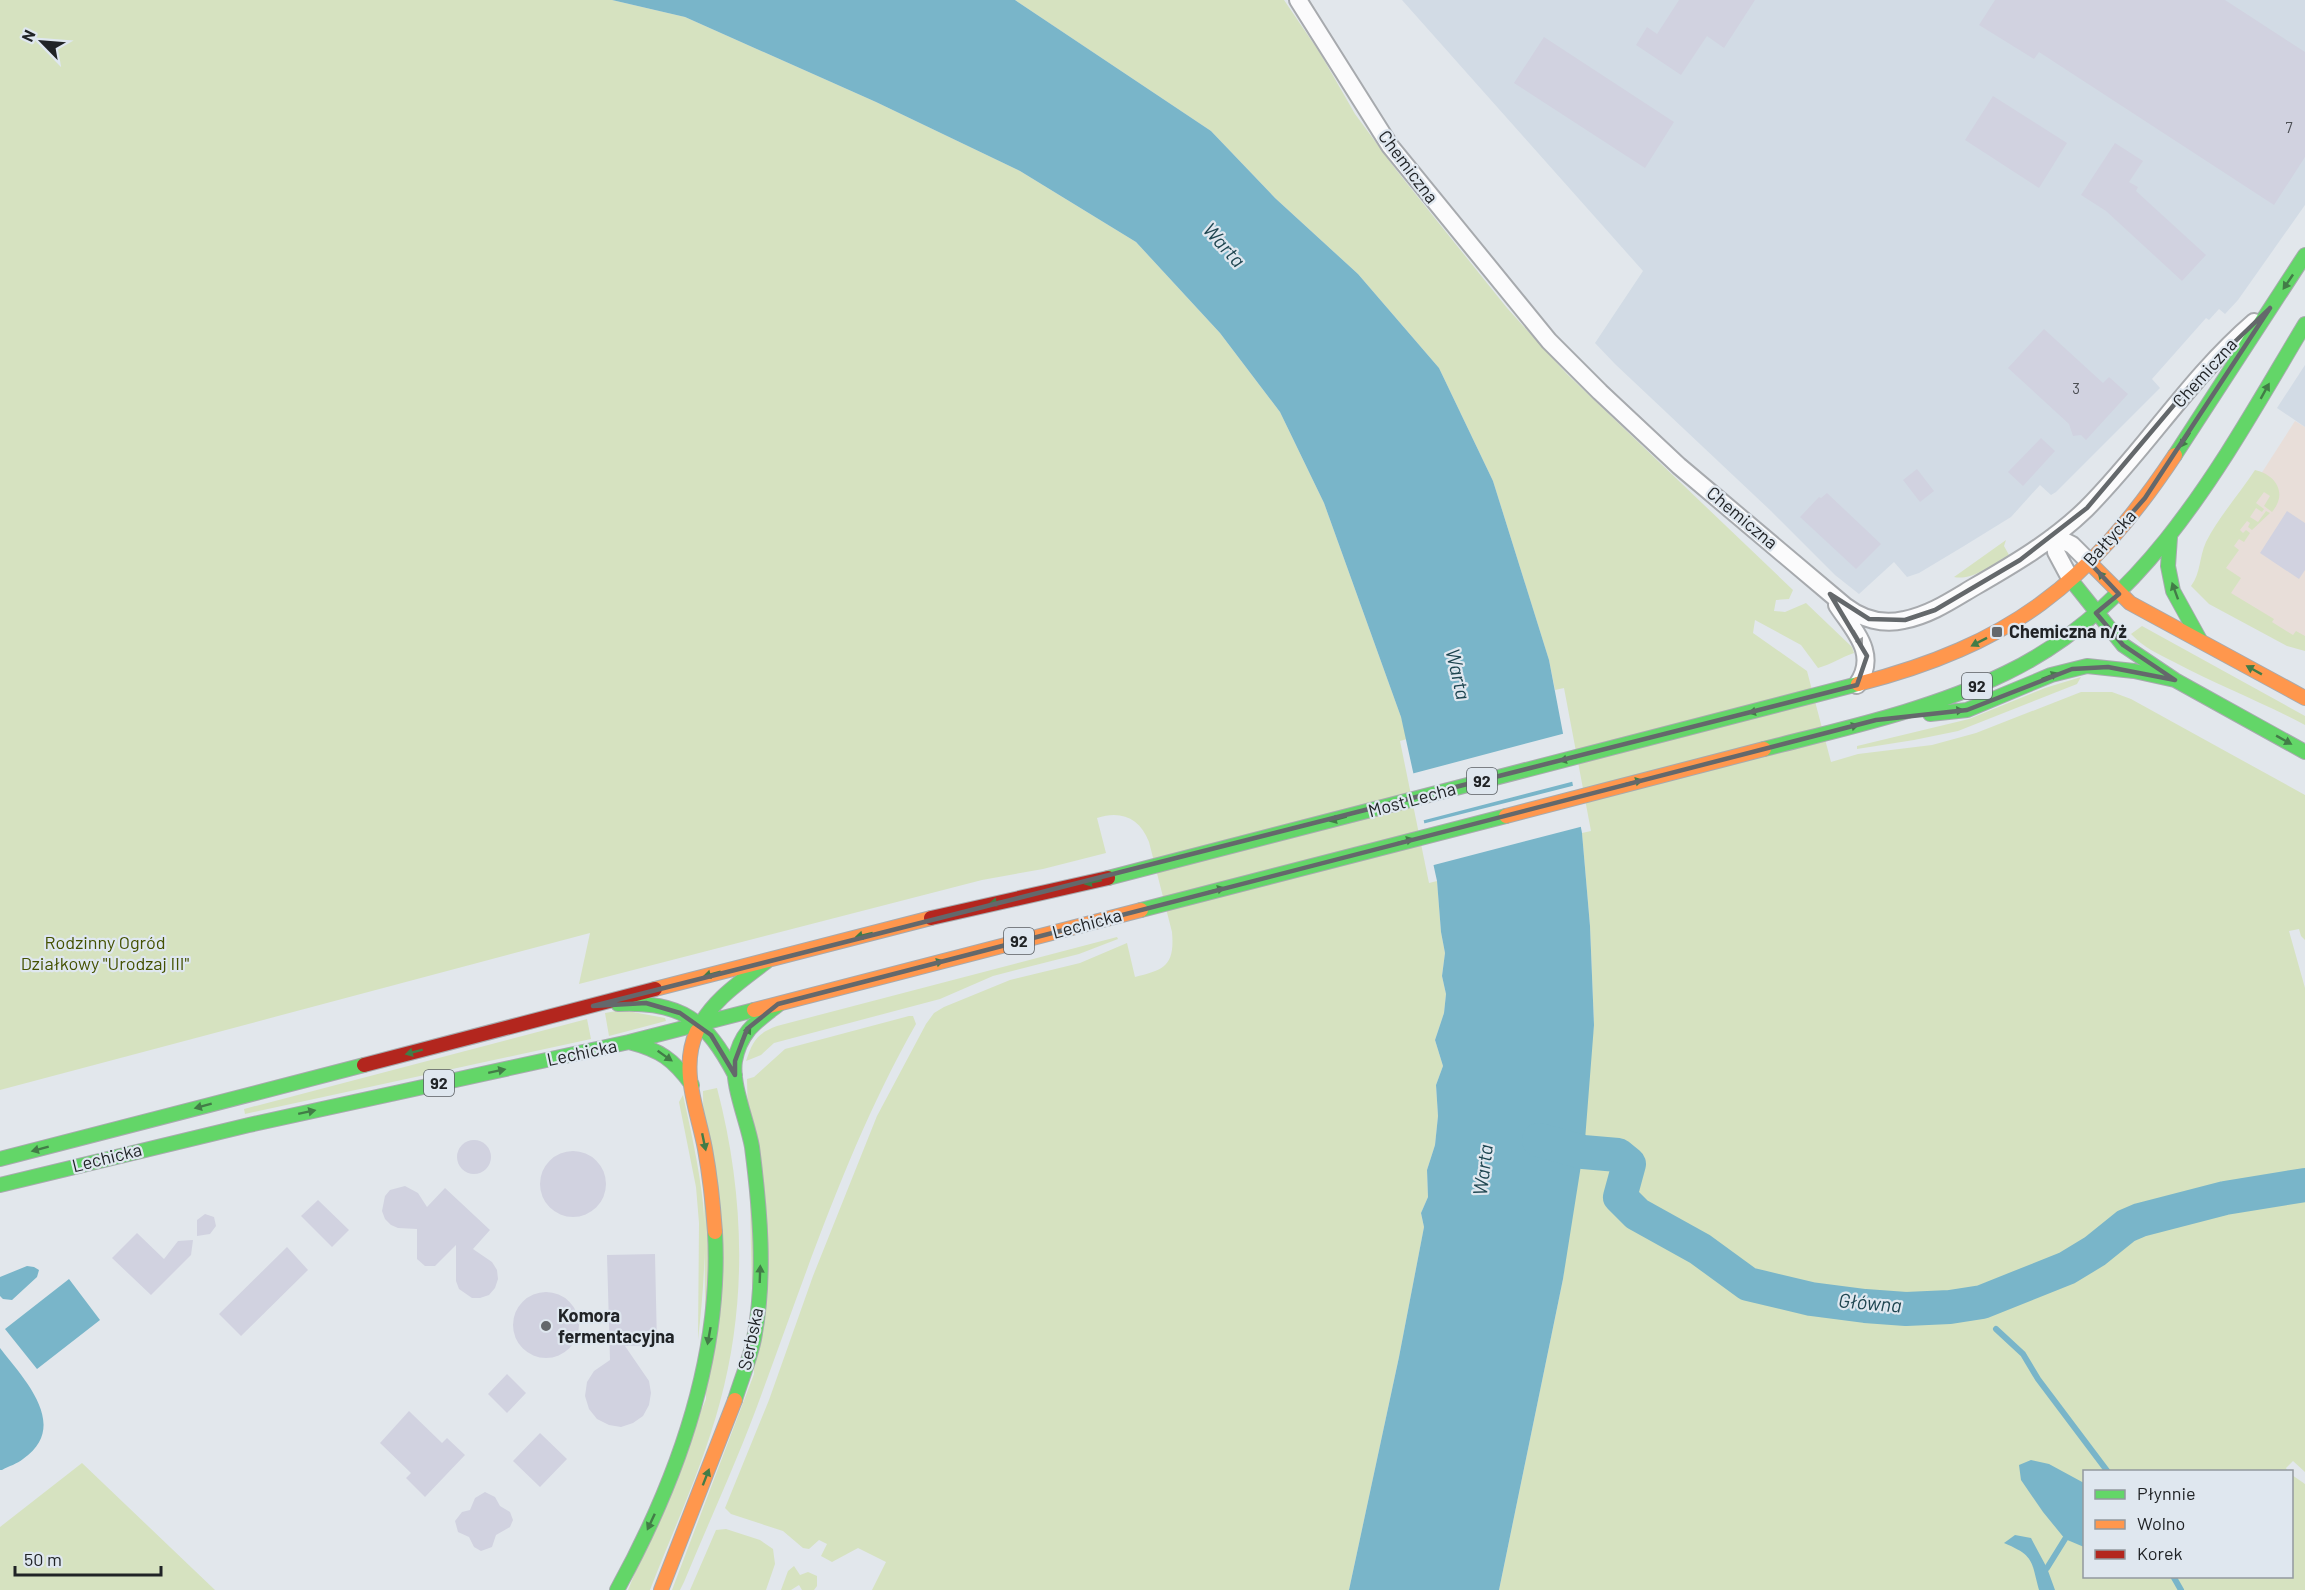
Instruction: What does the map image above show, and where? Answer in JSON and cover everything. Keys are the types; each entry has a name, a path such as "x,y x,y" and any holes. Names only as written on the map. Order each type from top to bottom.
{"main road":[{"name":"Bałtycka","path":"1814,696 1916,668 1980,641 2047,600 2071,580 2145,498 2305,255"},
{"name":"92","path":"1876,720 1960,693 2007,672 2057,644 2119,594 2170,537 2244,429 2305,324"},
{"path":"2170,537 2168,566 2173,591 2200,640"},
{"path":"2089,562 2130,603 2305,698"},
{"path":"2071,580 2123,645 2175,680 2305,752"},
{"path":"1876,720 1967,710 2051,675 2087,666 2134,671 2175,680"},
{"name":"Most Lecha","path":"1150,867 1814,696"},
{"name":"Most Lecha","path":"1160,905 1876,720"},
{"name":"Lechicka","path":"0,1159 961,910 1150,867"},
{"name":"Lechicka","path":"0,1185 239,1127 629,1042 1160,905"},
{"path":"617,1590 655,1512 688,1424 702,1373 713,1312 715,1248 712,1198 706,1150 692,1085 690,1053 700,1023 709,1010 768,960"},
{"name":"Serbska","path":"592,1006 646,1003 680,1013 700,1023 716,1042 735,1075"},
{"name":"Serbska","path":"661,1590 738,1393 754,1339 760,1281 759,1202 751,1142 735,1075 735,1061 747,1029 778,1004"},
{"path":"629,1042 653,1047 668,1056 692,1085"}],"street":[{"name":"Chemiczna","path":"1298,0 1390,146 1549,341 1679,466 1852,612 1869,619 1887,622 1905,620 1928,613 2020,560 2054,536 2074,520 2109,485 2195,380 2234,339 2270,308"},
{"path":"2054,536 2072,545 2089,562"},
{"path":"2054,536 2058,558 2071,580"},
{"path":"1830,594 1862,643 1867,656 1864,674 1857,685"}],"highlighted area":[{"path":"2270,308 2145,498 2089,562 2119,594 2096,613 2123,645 2175,680 2108,667 2072,669 1967,710 1876,720 778,1004 747,1029 735,1061 735,1075 711,1035 680,1013 646,1003 593,1006 1857,685 1867,656 1830,594 1869,619 1905,620 1935,610 2020,560 2087,508 2195,380"}],"shaded area":[{"path":"1402,0 2305,0 2305,205 2238,300 2225,314 2219,309 2209,320 2206,318 2152,379 2160,388 2056,492 2051,495 2040,485 2011,517 1964,546 1919,573 1907,577 1894,562 1859,594 1835,575 1595,343 1643,271"},
{"path":"2305,365 2305,427 2277,408"},
{"path":"2295,421 2305,427 2305,644 2207,589 2250,491"}],"green space":[{"name":"Rodzinny Ogród Działkowy \"Urodzaj III\"","path":"0,0 612,0 685,17 876,102 1020,171 1136,242 1220,333 1280,412 1324,503 1407,739 1400,741 1429,883 1437,881 1445,953 1442,976 1446,994 1444,1013 1435,1040 1443,1066 1436,1085 1438,1116 1435,1145 1427,1170 1428,1197 1421,1213 1424,1227 1399,1357 1349,1590 872,1590 886,1562 858,1548 832,1562 821,1556 827,1544 819,1540 809,1549 803,1548 783,1531 731,1514 725,1508 769,1400 813,1276 877,1116 934,1013 1010,980 1080,963 1127,943 1135,977 1160,969 1169,959 1172,952 1172,932 1149,842 1140,827 1129,818 1114,815 1097,818 1106,853 1043,869 982,880 579,984 590,933 0,1090"},
{"path":"1015,0 1284,0 1320,53 1355,114 1397,171 1507,308 1567,374 1793,590 1789,599 1776,600 1774,611 1785,612 1806,603 1852,647 1854,653 1818,668 1801,645 1755,620 1753,633 1807,671 1831,762 1858,754 1932,745 1976,733 2081,692 2112,692 2131,699 2305,795 2305,940 2299,929 2289,931 2305,988 2305,1472 2293,1461 2286,1468 2287,1470 2083,1470 2083,1578 2293,1578 2293,1476 2305,1484 2305,1590 1499,1590 1563,1279 1594,1025 1590,926 1582,833 1591,831 1564,688 1555,690 1549,660 1493,481 1439,368 1358,274 1275,198 1211,131"},
{"path":"2255,470 2274,480 2279,498 2272,512 2264,506 2270,496 2264,492 2256,503 2264,509 2262,512 2256,508 2250,517 2258,522 2266,511 2270,513 2252,530 2248,527 2250,523 2247,521 2240,530 2243,533 2246,530 2250,533 2244,542 2239,539 2234,546 2239,550 2226,568 2241,578 2231,593 2274,619 2272,622 2293,635 2296,631 2305,636 2305,651 2287,646 2209,604 2191,586 2197,576 2206,542"},
{"path":"2006,540 2004,546 2009,555 1968,577 1954,577"},
{"path":"2142,626 2305,716 2305,725 2151,650 2131,634"},
{"path":"2081,677 2077,684 1958,731 1857,749 1857,746 1969,719 2045,688"},
{"path":"1117,937 1118,939 1079,954 993,976 940,999 774,1043 761,1055 746,1061 756,1039 777,1026"},
{"path":"622,1010 665,1018 666,1021 609,1036 605,1013"},
{"path":"913,1016 916,1024 892,1068 850,1159 753,1417 684,1582 680,1590 672,1590 754,1374 747,1079 754,1077 785,1049"},
{"path":"587,1019 591,1039 245,1114 244,1109"},
{"path":"717,1088 733,1166 739,1245 735,1324 729,1363 705,1450 650,1590 628,1590 706,1399 703,1091"},
{"path":"683,1095 703,1203 704,1272 698,1340 699,1223 696,1187 679,1102"},
{"path":"82,1463 215,1590 0,1590 0,1527"},
{"path":"726,1529 760,1540 773,1549 775,1564 766,1590 690,1590 716,1530"},
{"path":"794,1566 800,1575 808,1572 817,1576 817,1586 814,1590 802,1590 799,1585 791,1590 781,1590 788,1571"}],"water":[{"name":"Warta","path":"612,0 1015,0 1211,131 1275,198 1358,274 1439,368 1493,481 1549,660 1582,833 1590,926 1594,1025 1585,1140 1563,1279 1499,1590 1349,1590 1399,1357 1424,1227 1421,1213 1428,1197 1427,1170 1435,1145 1438,1116 1436,1085 1443,1066 1435,1040 1444,1013 1446,994 1442,976 1445,953 1437,881 1401,717 1324,503 1280,412 1220,333 1136,242 1020,171 876,102 685,17"},
{"path":"27,1266 39,1270 37,1277 12,1300 3,1299 0,1296 0,1277"},
{"path":"69,1279 100,1320 37,1369 5,1329"},
{"path":"0,1348 30,1388 43,1417 43,1432 37,1446 21,1461 2,1470 0,1470"},
{"path":"2031,1460 2049,1464 2083,1482 2083,1547 2065,1539 2043,1512 2021,1480 2019,1465"},
{"path":"2015,1535 2031,1538 2047,1568 2055,1590 2039,1590 2030,1560 2004,1543"}],"pier":[{"path":"1566,733 1575,781 1421,821 1411,774"},
{"path":"1576,785 1584,826 1430,866 1422,824"}],"building":[{"path":"1679,0 1755,0 1724,48 1707,36 1681,75 1636,45 1647,27 1657,34"},
{"path":"1995,0 2225,0 2305,52 2305,157 2274,205 2039,52 2034,59 1979,25"},
{"path":"1544,37 1674,122 1645,168 1514,83"},
{"path":"1993,96 2067,143 2039,188 1965,140"},
{"path":"2115,143 2143,161 2129,182 2138,187 2136,191 2206,255 2182,281 2106,211 2081,195"},
{"path":"2044,329 2103,383 2109,377 2128,394 2086,440 2081,435 2073,436 2069,424 2008,368"},
{"path":"2041,438 2055,451 2023,486 2008,472"},
{"path":"1917,469 1934,491 1920,502 1903,480"},
{"path":"1827,493 1881,544 1856,569 1800,517 1819,497"},
{"path":"2287,511 2305,523 2305,570 2299,579 2260,553"},
{"path":"474,1140 486,1145 491,1157 486,1169 474,1174 462,1169 457,1157 462,1145"},
{"path":"573,1151 586,1154 596,1161 603,1171 606,1184 603,1197 596,1207 586,1214 573,1217 560,1214 550,1207 543,1197 540,1184 543,1171 550,1161 560,1154"},
{"path":"405,1186 418,1193 427,1207 445,1188 490,1230 473,1249 492,1262 497,1270 498,1279 489,1295 472,1298 459,1289 456,1281 456,1245 435,1266 425,1266 417,1259 417,1229 398,1228 385,1219 382,1211 385,1196 390,1190"},
{"path":"318,1200 349,1230 332,1247 301,1216"},
{"path":"205,1214 214,1217 216,1226 210,1234 197,1236 197,1220"},
{"path":"137,1233 164,1259 178,1241 193,1240 191,1255 151,1295 112,1258"},
{"path":"287,1247 308,1270 241,1336 219,1314"},
{"path":"655,1254 657,1345 625,1346 649,1381 651,1393 649,1405 643,1416 633,1423 621,1427 609,1425 597,1419 589,1409 585,1396 587,1382 594,1371 610,1360 607,1255"},
{"name":"Komora fermentacyjna","path":"546,1292 559,1295 569,1302 576,1312 579,1325 576,1338 569,1348 559,1355 546,1358 533,1355 523,1348 516,1338 513,1325 516,1312 523,1302 533,1295"},
{"path":"507,1374 526,1393 507,1413 488,1394"},
{"path":"409,1411 442,1443 447,1438 465,1455 425,1497 406,1478 411,1473 380,1443"},
{"path":"540,1433 567,1459 540,1487 513,1461"},
{"path":"485,1492 495,1497 500,1506 510,1512 513,1520 510,1527 496,1535 492,1547 481,1551 474,1547 469,1537 458,1532 455,1521 462,1512 470,1510 475,1498"}],"waterway":[{"name":"Główna","path":"1539,1140 1583,1152 1618,1155 1629,1164 1620,1197 1637,1214 1700,1249 1748,1284 1811,1299 1906,1309 1950,1307 1982,1302 2067,1268 2095,1251 2126,1226 2140,1220 2225,1198 2305,1185"},
{"path":"1996,1329 2023,1354 2038,1379 2106,1470"},
{"path":"2047,1568 2065,1539"},
{"path":"2174,1578 2181,1590"}],"traffic: fast":[{"path":"2175,455 2305,255"},
{"path":"1764,749 1887,717 1948,698 2006,673 2057,644 2102,608 2143,567 2180,521 2246,424 2305,324"},
{"path":"2170,537 2168,566 2173,591 2200,640"},
{"path":"2071,580 2123,645 2175,680 2305,752"},
{"path":"1930,714 1967,710 2051,675 2087,666 2134,671 2175,680"},
{"path":"1108,878 1858,684"},
{"path":"1141,910 1506,816"},
{"path":"697,1031 718,1001 766,962"},
{"path":"618,1004 659,1006 690,1018 713,1040 735,1075"},
{"path":"735,1400 748,1362 758,1315 761,1243 752,1147 734,1070 737,1051 745,1035 750,1028 778,1005"},
{"path":"0,1185 249,1125 629,1042 754,1010"},
{"path":"629,1042 658,1052 672,1062 692,1085"},
{"path":"0,1159 364,1065"},
{"path":"617,1590 659,1506 691,1417 703,1372 711,1326 715,1279 715,1232"}],"traffic: slow":[{"path":"1858,684 1912,668 1960,650 2002,628 2041,603 2077,574 2111,540 2175,455"},
{"path":"2089,562 2130,603 2305,698"},
{"path":"1506,816 1764,749"},
{"path":"754,1010 1141,910"},
{"path":"655,989 931,918"},
{"path":"697,1031 692,1045 690,1075 707,1159 715,1232"},
{"path":"661,1590 735,1400"}],"traffic: jam":[{"path":"931,918 1108,878"},
{"path":"364,1065 655,989"}],"place":[{"name":"Chemiczna n/ż","path":"1997,632"},
{"name":"Komora fermentacyjna","path":"546,1326"}]}
